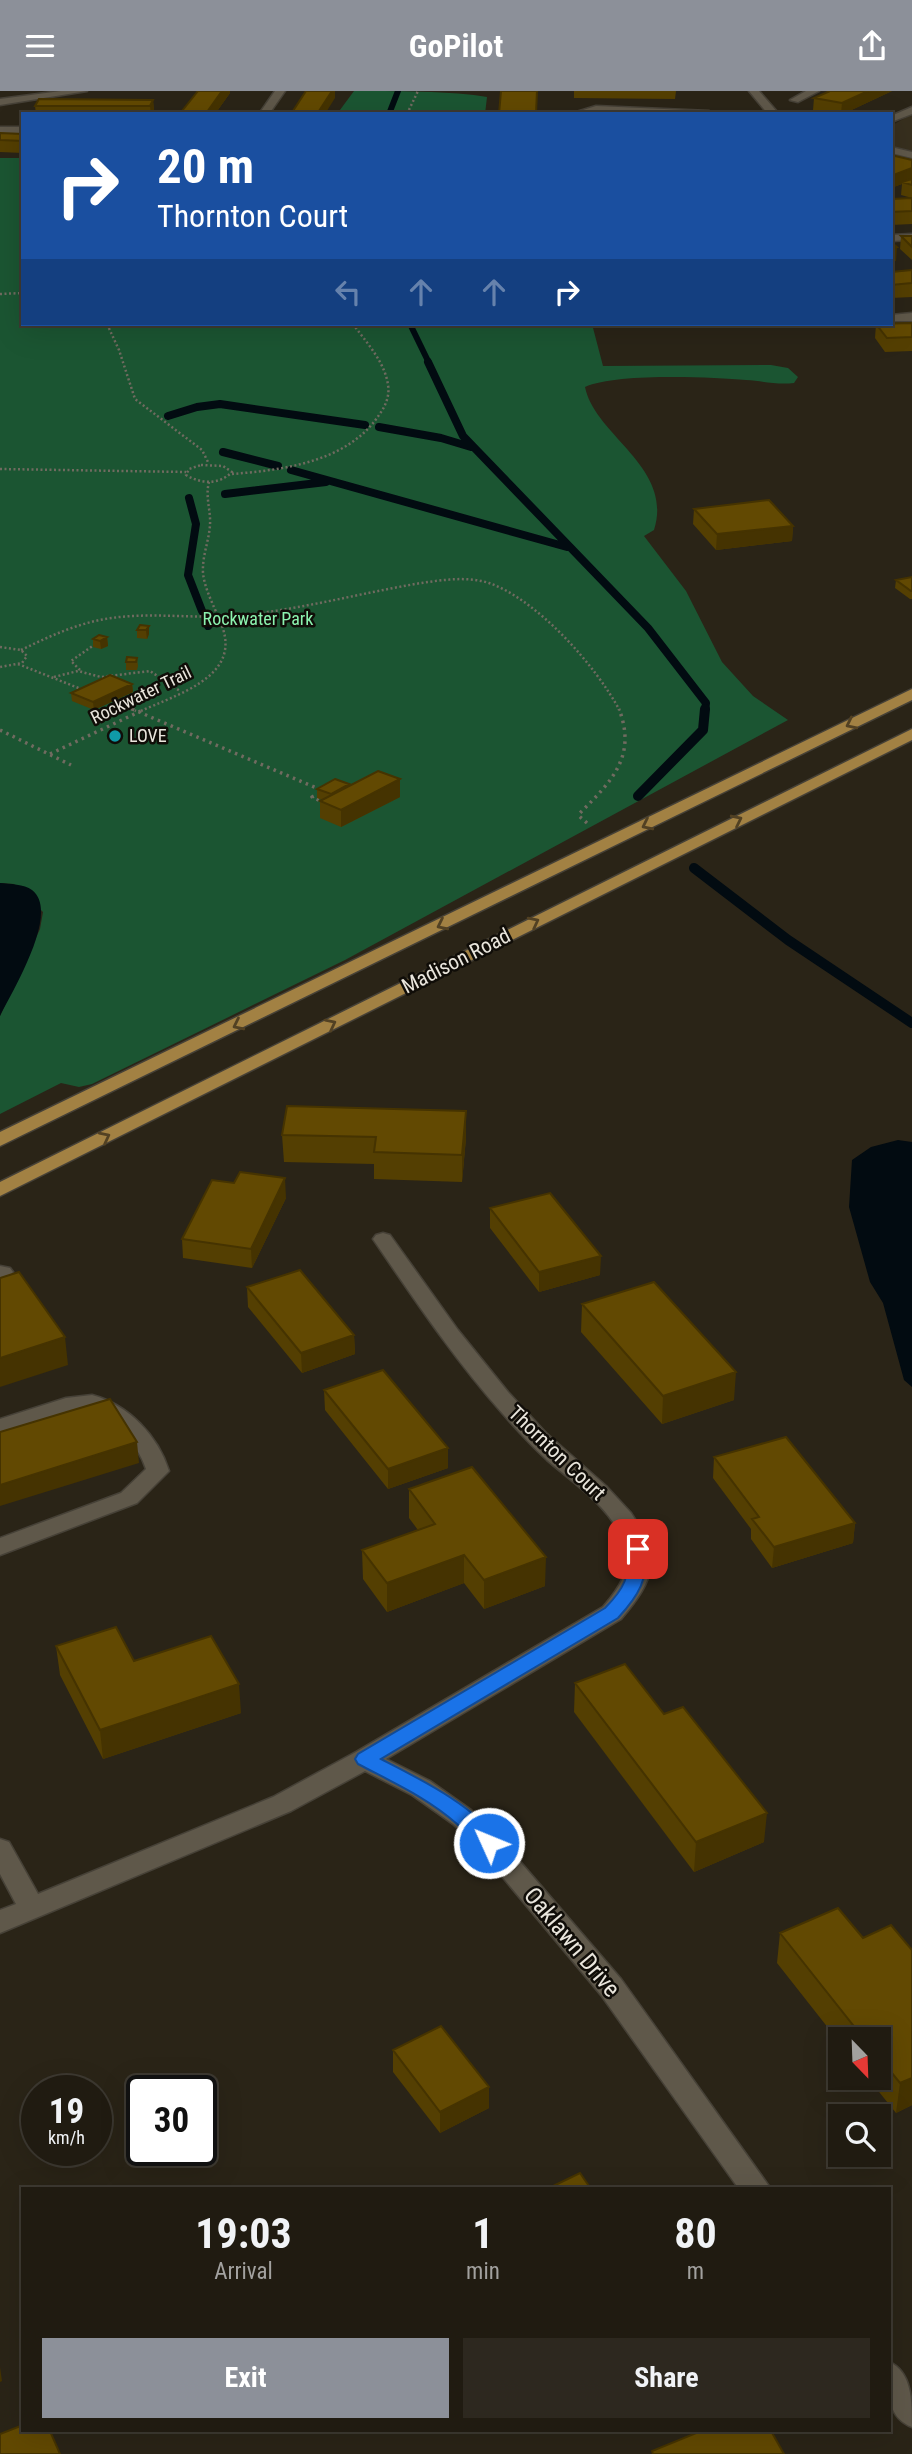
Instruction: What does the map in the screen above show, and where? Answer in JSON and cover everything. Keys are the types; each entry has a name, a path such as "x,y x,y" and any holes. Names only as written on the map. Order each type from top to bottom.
{"main road":[{"name":"Madison Road","path":"0,1140 912,694"},
{"name":"Madison Road","path":"0,1190 912,734"}],"street":[{"path":"0,102 82,91"},
{"path":"265,112 280,91"},
{"path":"754,91 768,112"},
{"path":"795,100 814,91"},
{"path":"583,112 596,109 664,112"},
{"path":"893,118 912,110"},
{"path":"0,130 21,130"},
{"path":"893,150 912,155"},
{"path":"893,238 912,237"},
{"path":"893,318 912,317"},
{"name":"Thornton Court","path":"365,1759 612,1613 627,1597 638,1573 638,1549 628,1525 543,1444 493,1389 439,1321 383,1239"},
{"path":"0,1427 66,1405 92,1402 125,1421 151,1450 158,1471 129,1498 0,1548"},
{"path":"0,1921 282,1804 365,1759"},
{"name":"Oaklawn Drive","path":"365,1759 421,1788 462,1817 489,1843 611,1987 755,2187"},
{"path":"0,1849 32,1908"},
{"path":"891,2379 912,2412"}],"path":[{"path":"408,112 418,91"},
{"path":"0,293 21,293"},
{"path":"108,326 120,351 135,399 202,450 209,464"},
{"path":"186,472 194,480 209,482 223,480 232,474 275,471 342,449 363,436 375,422 387,397 388,383 381,364 354,326"},
{"path":"0,469 186,472 209,464 228,467 232,474"},
{"name":"Rockwater Trail","path":"50,754 210,676 225,658 226,645 219,617 203,571 211,524 206,492 209,482"},
{"path":"0,647 21,650 70,628 106,619 132,616 219,617 272,611 448,580 478,581 516,595 536,611 589,667 614,699 625,720 628,741 615,775 580,813 582,820 592,826"},
{"path":"78,671 82,670 71,661 94,645"},
{"path":"18,664 27,656 21,650"},
{"path":"0,667 18,664 89,692"},
{"path":"52,677 78,671 101,677 150,671 181,691"},
{"path":"101,677 101,683"},
{"path":"102,697 325,791 312,797 329,804"},
{"path":"0,730 71,765"}],"shaded area":[{"path":"912,114 912,151 893,146 893,125"},
{"path":"0,883 21,885 32,890 39,901 41,915 31,952 0,1016"},
{"path":"898,1140 912,1142 912,1387 904,1380 883,1303 870,1282 849,1207 852,1160 871,1147"}],"green space":[{"path":"354,91 441,92 487,97 485,112 338,112"},
{"name":"Rockwater Park","path":"0,158 21,158 21,326 593,326 603,366 771,365 788,368 798,377 794,383 710,378 640,378 585,387 592,405 644,470 653,488 657,508 654,530 644,536 686,591 722,662 753,696 788,720 345,960 92,1084 79,1087 61,1083 0,1114 0,1016 40,929 43,912 14,884 0,883"}],"building":[{"path":"198,91 222,91 207,112 182,111"},
{"path":"306,91 332,91 318,112 292,112"},
{"path":"501,91 537,91 536,112 499,112"},
{"path":"830,91 868,91 842,103 814,98"},
{"path":"39,99 153,100 150,106 35,106"},
{"path":"0,133 21,134 21,141 0,140"},
{"path":"893,155 912,160 912,168 893,175"},
{"path":"912,198 912,211 893,212 893,199"},
{"path":"901,236 912,236 912,247"},
{"path":"912,270 912,283 893,285 893,272"},
{"path":"912,323 912,337 887,338 878,326 893,326 893,324"},
{"path":"769,500 793,526 717,534 694,509"},
{"path":"912,577 912,591 896,580"},
{"path":"140,625 149,626 146,630 137,630"},
{"path":"99,635 107,637 100,641 93,639"},
{"path":"127,657 137,658 136,662 126,662"},
{"path":"110,675 132,684 93,702 71,693"},
{"path":"378,771 400,779 341,810 320,801"},
{"path":"335,779 349,784 331,794 317,789"},
{"path":"287,1106 466,1111 462,1155 374,1152 376,1137 282,1135"},
{"path":"240,1172 285,1178 251,1249 182,1239 212,1180 234,1183"},
{"path":"550,1193 601,1256 539,1272 490,1208"},
{"path":"300,1270 354,1335 301,1353 247,1287"},
{"path":"19,1272 65,1337 0,1358 0,1278"},
{"path":"654,1282 736,1372 663,1396 582,1304"},
{"path":"383,1370 448,1448 388,1469 324,1390"},
{"path":"110,1399 137,1442 0,1485 0,1432"},
{"path":"786,1437 855,1523 774,1547 752,1519 759,1517 714,1457"},
{"path":"472,1467 546,1557 484,1580 464,1555 387,1583 362,1550 435,1524 409,1489"},
{"path":"116,1627 134,1661 211,1636 239,1684 100,1730 56,1646"},
{"path":"625,1664 664,1714 683,1707 767,1813 696,1842 575,1683"},
{"path":"838,1908 863,1938 891,1925 912,1950 912,2078 900,2083 891,2072 891,2027 854,2027 780,1933"},
{"path":"441,2026 489,2087 440,2112 393,2050"},
{"path":"580,2173 590,2187 551,2187"},
{"path":"21,2426 21,2432 50,2432 60,2454 0,2454 0,2434"},
{"path":"699,2432 772,2432 784,2454 653,2454 652,2451"}],"waterway":[{"path":"390,112 398,91"},
{"path":"411,326 429,363"},
{"path":"428,362 463,436 648,628 706,703 705,711"},
{"path":"168,416 197,407 220,404 365,425"},
{"path":"379,427 441,438 471,447"},
{"path":"223,452 278,466"},
{"path":"291,470 567,547"},
{"path":"225,494 326,482"},
{"path":"189,498 196,524 188,575 202,611"},
{"path":"207,622 208,626"},
{"path":"638,796 703,730 705,709"},
{"path":"694,868 788,940 912,1023"}],"place":[{"name":"LOVE","path":"115,736"}],"route":[{"path":"489,1843 462,1817 421,1788 365,1759 612,1613 627,1597 638,1573 638,1549"}]}
